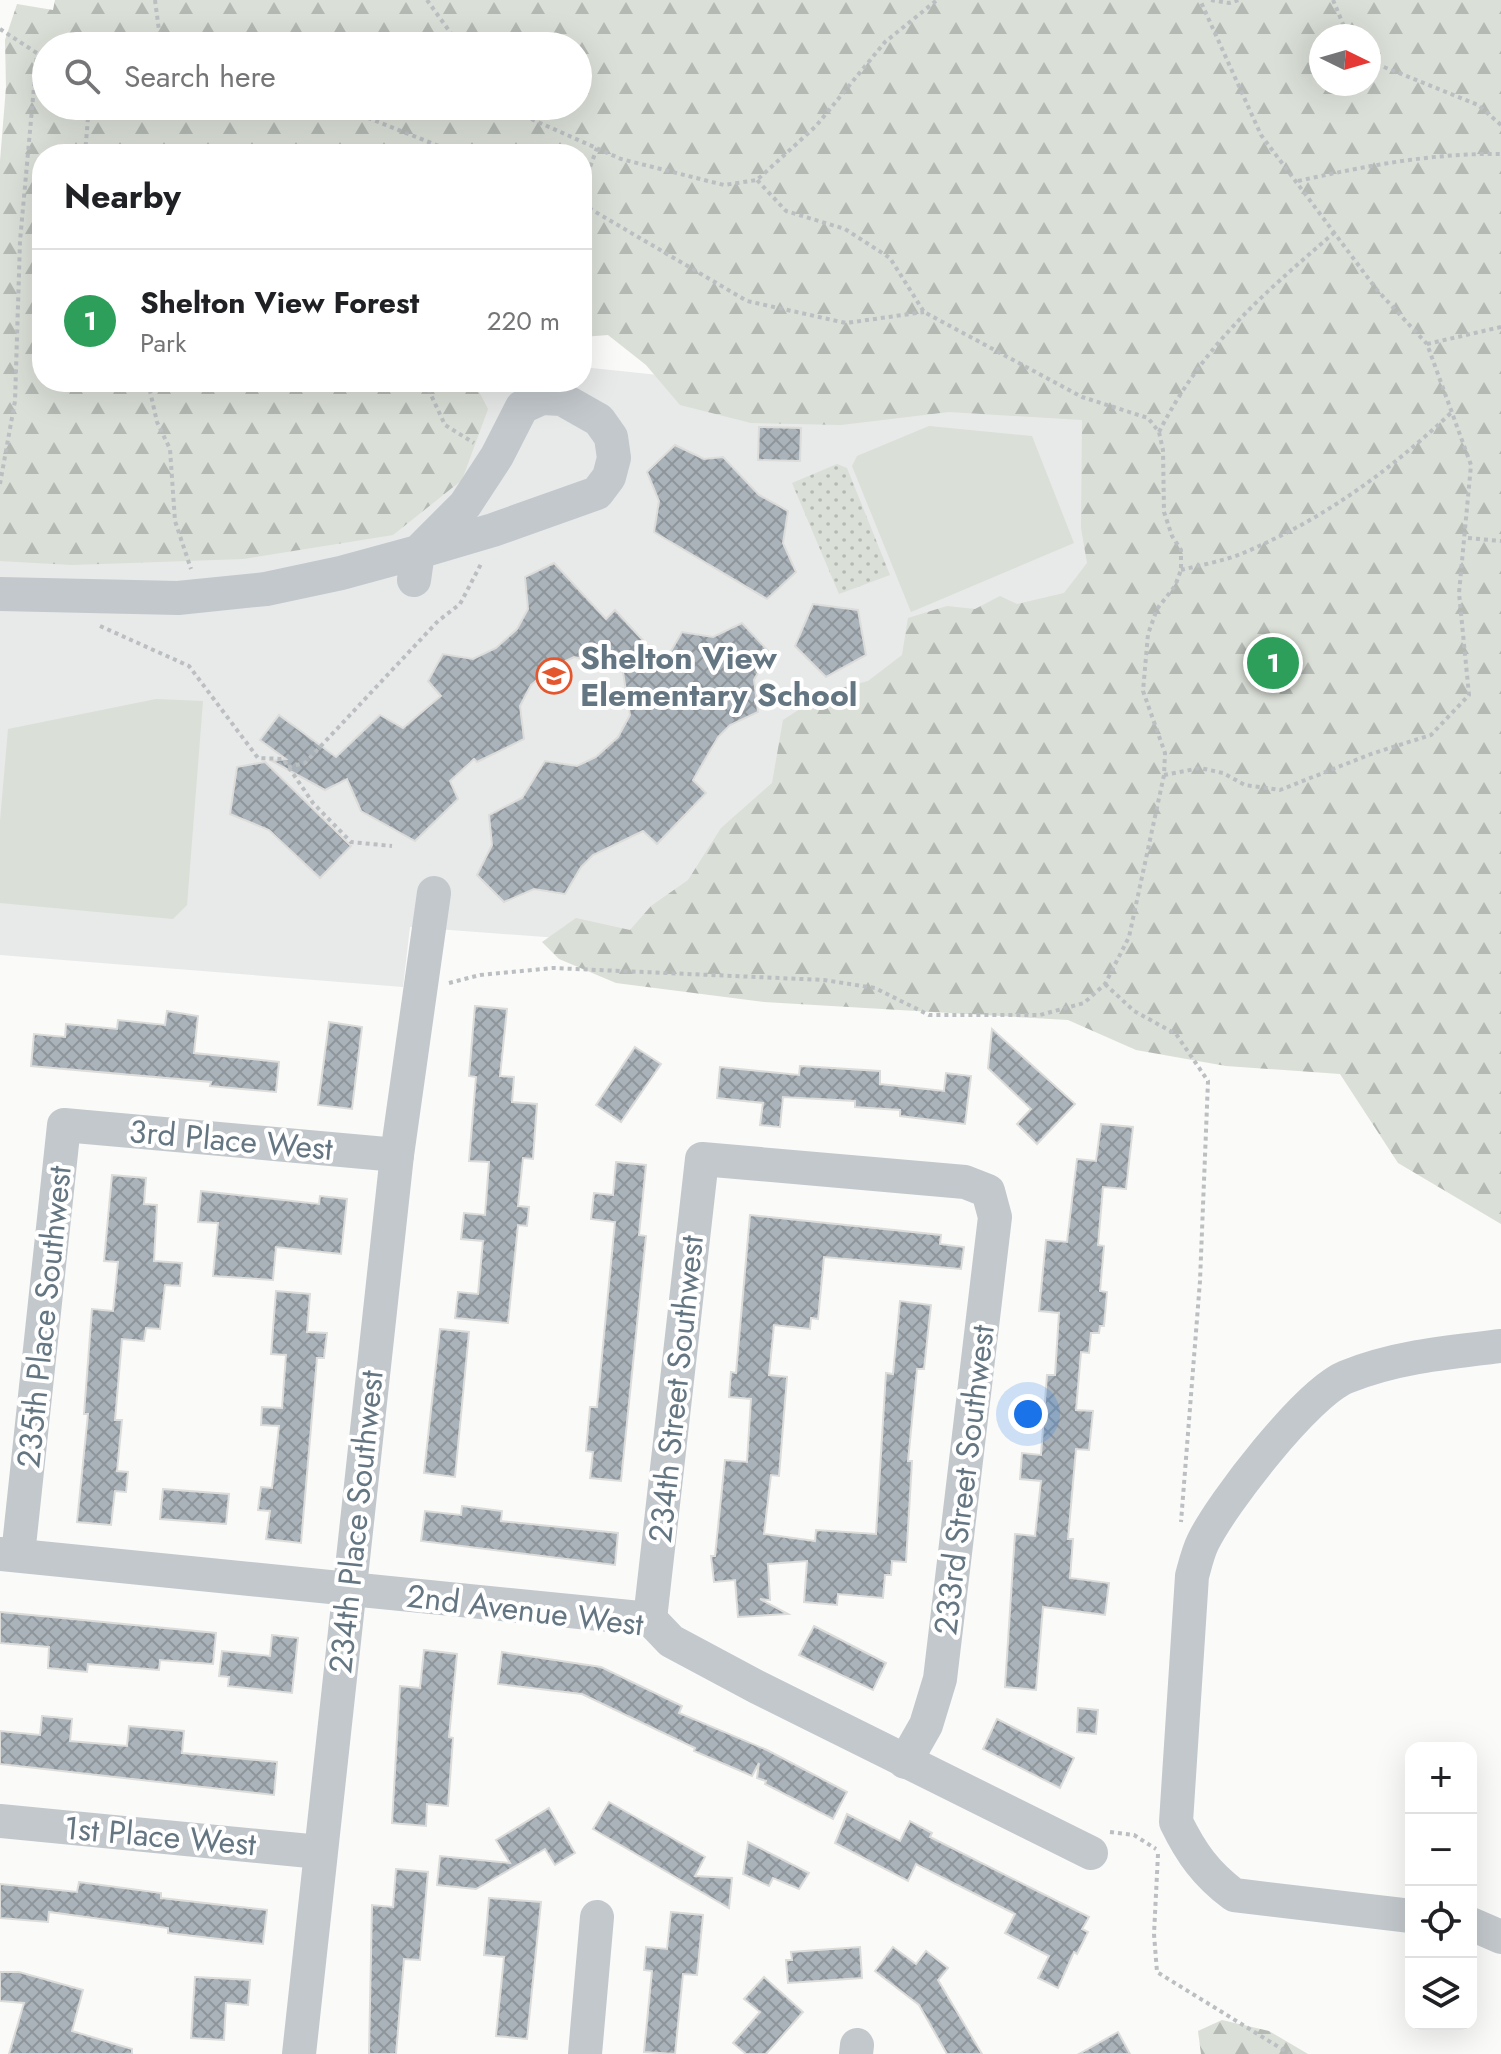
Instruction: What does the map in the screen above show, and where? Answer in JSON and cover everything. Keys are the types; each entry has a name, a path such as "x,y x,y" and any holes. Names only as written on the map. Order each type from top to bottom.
{"street":[{"path":"0,594 201,596 416,566 493,530 597,493 609,477 614,458 611,437 599,420 562,399 542,398 522,407 497,456 465,505 416,566"},
{"name":"234th Place Southwest","path":"299,2054 397,1155 434,893"},
{"name":"3rd Place West","path":"64,1125 397,1155"},
{"name":"235th Place Southwest","path":"9,1555 64,1125"},
{"name":"233rd Street Southwest","path":"702,1159 965,1182 988,1191 995,1217 940,1679 926,1725 905,1762"},
{"name":"234th Street Southwest","path":"650,1619 702,1159"},
{"path":"1405,1915 1234,1895 1210,1877 1190,1852 1176,1822 1192,1576 1203,1543 1218,1516 1314,1396 1343,1378 1386,1364 1501,1346"},
{"name":"2nd Avenue West","path":"9,1555 650,1619 671,1641 905,1762 1091,1853"},
{"name":"1st Place West","path":"0,1821 320,1852"},
{"path":"585,2054 597,1917"},
{"path":"1477,1927 1501,1937"}],"path":[{"path":"155,0 159,32"},
{"path":"427,0 450,32"},
{"path":"592,146 621,159 724,185 757,180 816,126 885,42 937,0"},
{"path":"1164,775 1200,768 1223,773 1245,785 1280,790 1371,754 1431,735 1469,695 1459,593 1467,538 1471,465 1427,344 1377,290 1261,135 1200,0"},
{"path":"1211,0 1229,3 1239,0"},
{"path":"1333,0 1343,24"},
{"path":"0,29 32,51"},
{"path":"1381,66 1478,105 1501,125"},
{"path":"0,484 15,401 20,241 32,109"},
{"path":"86,144 88,120"},
{"path":"373,120 434,144"},
{"path":"534,120 588,144"},
{"path":"592,162 597,148"},
{"path":"1297,181 1398,159 1452,153 1501,154"},
{"path":"418,991 480,975 553,968 824,980 875,988 929,1015 1040,1015 1084,1003 1105,984 1129,937 1164,775 1165,753 1143,691 1148,634 1157,609 1175,586 1181,570 1181,550 1172,536 1164,512 1164,463 1159,432 1148,418 1082,397 924,312 890,258 845,229 786,211 757,180"},
{"path":"592,210 747,301 846,323 924,312"},
{"path":"1159,432 1182,387 1212,346 1335,232"},
{"path":"1427,344 1501,327"},
{"path":"150,392 157,422 170,449 175,521 201,596"},
{"path":"430,392 445,425 497,456"},
{"path":"1181,570 1239,555 1321,514 1397,464 1452,412"},
{"path":"1467,538 1501,541"},
{"path":"288,767 305,763 438,621 460,604 487,555"},
{"path":"92,622 189,666 258,758 283,759 313,803 351,842 392,846"}],"shaded area":[{"name":"Shelton View Elementary School","path":"0,306 32,364 32,392 592,392 592,368 1136,425 1073,976 410,927 403,987 0,955"}],"green space":[{"path":"55,0 1501,0 1501,1224 1398,1163 1340,1074 1226,1066 1136,1050 1068,1020 764,1002 616,983 559,959 542,942 576,918 630,930 651,906 688,880 721,828 772,783 783,720 826,692 868,681 902,655 908,618 947,606 975,609 1000,596 1017,604 1064,593 1087,563 1081,528 1082,420 949,412 841,425 751,423 680,405 646,365 608,335 592,336 592,144 32,144 32,392 479,392 488,409 462,480 393,535 243,559 72,565 0,561 0,161 6,87 5,40 17,4 53,10"},
{"path":"929,426 1032,436 1074,543 911,612 852,466 857,456"},
{"path":"837,464 847,468 890,575 839,594 792,483"},
{"path":"156,699 203,701 187,905 173,919 0,903 0,821 8,729"},
{"path":"1222,2020 1269,2031 1308,2054 1201,2054 1198,2031"}],"building":[{"path":"759,427 801,428 800,461 758,460"},
{"path":"675,445 704,459 723,457 759,495 788,511 783,543 796,572 767,599 654,532 659,501 647,472"},
{"path":"554,563 606,619 615,610 664,663 682,632 713,637 742,623 769,652 754,680 758,712 730,725 718,737 693,780 706,793 657,844 643,831 593,855 581,867 565,894 534,889 504,902 477,875 492,845 489,815 522,798 545,761 577,766 596,757 618,737 630,715 622,666 574,657 552,667 531,685 520,706 524,739 477,762 474,759 450,781 458,799 415,841 361,811 347,779 325,790 272,761 286,759 260,740 279,715 336,757 380,715 403,728 441,696 428,681 443,654 473,659 496,648 517,629 528,609 525,577"},
{"path":"813,604 858,610 866,655 826,677 795,646"},
{"path":"265,762 351,846 320,878 269,830 230,814 237,767"},
{"path":"475,1006 507,1009 500,1076 514,1077 512,1102 537,1104 533,1159 523,1158 518,1206 529,1207 527,1226 518,1225 508,1323 455,1318 458,1292 478,1294 483,1241 461,1239 464,1213 485,1215 489,1162 469,1161 476,1077 469,1076"},
{"path":"167,1011 198,1016 194,1053 279,1062 276,1092 210,1086 211,1082 31,1066 34,1034 65,1037 66,1024 117,1029 118,1020 165,1025"},
{"path":"329,1022 362,1027 352,1109 318,1105"},
{"path":"992,1029 1075,1104 1037,1144 1017,1124 1031,1109 988,1068"},
{"path":"635,1047 661,1064 621,1122 596,1105"},
{"path":"800,1066 880,1071 880,1084 944,1091 946,1073 971,1076 965,1124 900,1116 900,1110 855,1107 855,1101 783,1097 780,1127 760,1125 763,1103 717,1098 720,1067 799,1075"},
{"path":"1101,1124 1133,1127 1126,1189 1103,1187 1098,1245 1104,1246 1100,1291 1107,1292 1104,1326 1100,1326 1099,1333 1091,1333 1089,1353 1081,1352 1076,1410 1093,1411 1089,1450 1076,1449 1068,1539 1073,1539 1070,1578 1109,1583 1105,1615 1043,1607 1036,1690 1005,1687 1015,1534 1035,1536 1041,1481 1020,1479 1022,1453 1041,1455 1047,1375 1055,1375 1059,1313 1039,1311 1046,1240 1067,1242 1077,1159 1096,1161"},
{"path":"616,1162 646,1165 639,1235 646,1236 621,1481 590,1478 593,1452 586,1451 590,1407 597,1407 615,1222 591,1219 594,1193 613,1195"},
{"path":"112,1175 146,1178 144,1204 157,1205 154,1261 182,1263 180,1286 165,1285 160,1329 146,1328 144,1341 122,1339 115,1420 122,1420 117,1471 128,1472 126,1492 115,1491 111,1525 77,1522 88,1414 84,1414 92,1309 113,1311 118,1262 104,1261"},
{"path":"201,1191 319,1204 320,1196 347,1199 341,1254 276,1247 273,1280 213,1276 218,1223 198,1222"},
{"path":"750,1215 941,1235 940,1244 964,1247 961,1269 824,1257 818,1319 811,1318 810,1329 774,1325 769,1375 787,1377 779,1476 771,1475 764,1534 815,1541 816,1530 876,1534 886,1373 893,1374 900,1301 931,1305 924,1369 917,1369 908,1461 912,1461 906,1562 892,1561 891,1575 885,1575 883,1598 838,1594 837,1605 804,1602 807,1561 768,1564 770,1600 760,1599 788,1614 738,1617 735,1580 714,1582 711,1556 715,1556 725,1460 747,1462 751,1399 729,1397 731,1372 736,1373"},
{"path":"276,1291 310,1294 307,1332 327,1333 324,1358 317,1358 301,1543 266,1539 270,1511 258,1510 261,1487 272,1488 279,1426 261,1425 262,1407 282,1408 286,1355 271,1354"},
{"path":"440,1329 469,1332 455,1477 424,1473"},
{"path":"163,1489 229,1494 226,1524 160,1519"},
{"path":"462,1506 502,1511 501,1521 618,1533 615,1565 421,1541 425,1511 461,1515"},
{"path":"0,1612 216,1633 213,1664 160,1660 159,1670 88,1664 87,1672 48,1668 49,1647 0,1643"},
{"path":"814,1626 886,1663 873,1690 799,1655"},
{"path":"272,1635 298,1638 292,1693 228,1686 229,1677 219,1676 222,1651 270,1656"},
{"path":"424,1650 457,1654 449,1737 453,1738 448,1806 427,1804 426,1826 392,1823 400,1686 420,1688"},
{"path":"502,1652 601,1667 682,1706 679,1713 767,1750 847,1792 833,1819 757,1778 759,1763 752,1776 694,1751 695,1748 582,1694 498,1684"},
{"path":"1078,1708 1098,1710 1096,1734 1077,1732"},
{"path":"42,1716 72,1719 70,1741 127,1746 129,1726 184,1731 182,1753 277,1762 274,1795 0,1764 0,1731 40,1735"},
{"path":"997,1719 1074,1758 1060,1788 983,1749"},
{"path":"609,1802 705,1857 695,1876 732,1878 729,1908 593,1829"},
{"path":"549,1808 575,1853 555,1865 545,1849 476,1889 437,1885 440,1856 510,1863 496,1840"},
{"path":"847,1814 900,1841 910,1821 932,1833 930,1837 1089,1917 1082,1929 1088,1932 1077,1954 1074,1952 1058,1988 1038,1978 1049,1956 1005,1933 1015,1914 916,1864 908,1881 835,1843"},
{"path":"748,1842 809,1873 799,1889 773,1878 769,1886 743,1874"},
{"path":"396,1869 428,1872 420,1960 404,1959 396,2054 369,2054 372,1905 393,1907"},
{"path":"79,1882 161,1893 161,1898 267,1910 263,1944 168,1933 168,1928 49,1912 48,1922 0,1918 0,1884 77,1892"},
{"path":"489,1898 541,1902 527,2039 496,2036 504,1957 484,1955"},
{"path":"671,1912 703,1915 697,1975 683,1974 675,2054 644,2052 652,1971 644,1970 646,1947 667,1949"},
{"path":"860,1947 862,1978 788,1983 786,1960 792,1960 791,1952"},
{"path":"893,1947 916,1964 926,1951 948,1968 938,1980 982,2054 947,2054 919,2005 875,1971"},
{"path":"0,1972 19,1972 83,1990 72,2031 132,2049 132,2054 9,2054 24,2003 0,2001"},
{"path":"195,1977 250,1980 248,2005 226,2003 224,2040 191,2038"},
{"path":"764,1977 803,2012 766,2054 746,2054 733,2043 760,2012 744,1999"},
{"path":"1118,2032 1130,2054 1079,2054"}],"place":[{"name":"Shelton View Forest","path":"1273,663"},
{"name":"Shelton View Elementary School","path":"554,676"}]}
